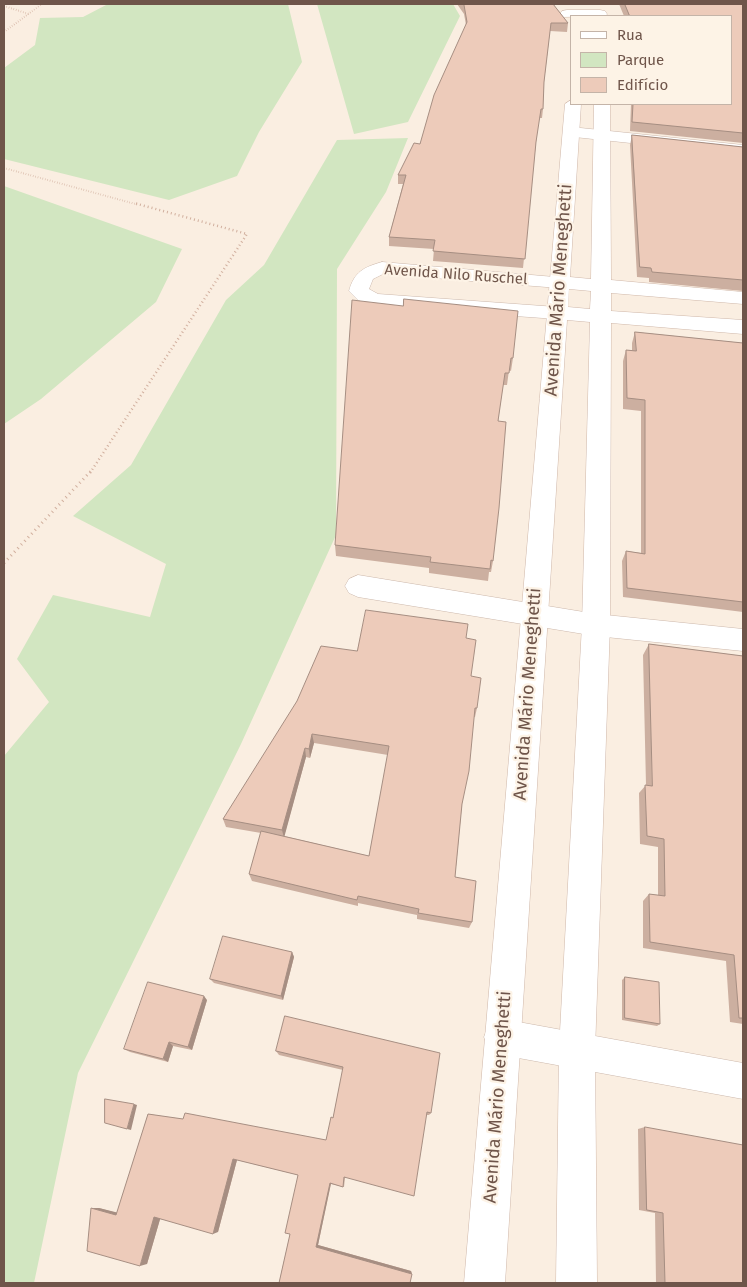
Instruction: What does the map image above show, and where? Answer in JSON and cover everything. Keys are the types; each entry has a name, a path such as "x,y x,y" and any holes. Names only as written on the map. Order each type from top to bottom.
{"street":[{"path":"567,13 597,11"},
{"name":"Avenida Mário Meneghetti","path":"484,1283 573,105"},
{"name":"Avenida Mário Meneghetti","path":"576,1283 577,1050 596,625 602,105"},
{"path":"570,132 743,150"},
{"name":"Avenida Nilo Ruschel","path":"743,298 382,268 369,271 361,279 360,290 365,296 374,300 743,327"},
{"path":"358,586 596,625 743,640"},
{"path":"502,1037 743,1081"}],"path":[{"path":"4,32 42,4"},
{"path":"4,6 30,14"},
{"path":"4,168 247,234 94,469 4,563"}],"green space":[{"path":"108,4 288,4 302,62 259,132 237,176 169,200 4,159 4,68 35,45 40,18 83,17"},
{"path":"317,4 453,4 460,16 408,122 354,134"},
{"path":"408,138 386,192 337,269 336,535 241,744 78,1073 34,1283 4,1283 4,756 49,702 17,659 53,595 150,617 166,564 73,516 131,465 226,300 264,265 337,140"},
{"path":"4,186 182,249 156,302 41,399 4,424"}],"building":[{"path":"464,4 553,4 568,23 551,23 544,82 543,109 541,109 536,142 525,259 433,251 435,240 389,237 406,175 398,175 414,143 420,144 434,95 467,22"},
{"path":"625,4 743,4 743,133 632,122 633,105 732,105 732,15 630,15"},
{"path":"632,135 743,147 743,280 652,272 651,268 640,267"},
{"path":"404,299 518,311 513,358 511,358 509,373 505,373 498,421 506,422 499,508 493,561 491,560 490,569 430,562 431,557 335,545 352,300 403,306"},
{"path":"635,332 743,343 743,602 627,588 626,551 645,554 645,400 627,398 626,350 636,351"},
{"path":"366,610 468,624 466,638 476,640 471,676 481,678 477,708 475,708 469,771 462,804 455,877 476,881 472,922 418,913 419,909 358,896 357,900 249,874 261,831 369,856 389,746 312,734 309,749 305,748 282,830 223,819 297,701 321,646 357,651"},
{"path":"649,644 743,656 743,1018 739,1018 734,955 650,942 649,894 665,896 664,839 647,836 645,785 652,786"},
{"path":"223,936 292,952 281,996 210,979"},
{"path":"625,977 659,982 660,1024 625,1018"},
{"path":"148,982 204,996 188,1047 169,1042 163,1059 124,1049"},
{"path":"285,1016 440,1053 431,1113 427,1112 414,1196 344,1177 343,1187 330,1183 316,1247 412,1274 410,1283 279,1283 290,1234 285,1233 298,1175 233,1159 213,1234 154,1217 140,1266 87,1251 91,1208 116,1215 148,1114 183,1119 185,1113 326,1140 331,1117 333,1118 343,1067 276,1051"},
{"path":"105,1099 134,1104 127,1129 105,1123"},
{"path":"645,1127 743,1145 743,1283 665,1283 663,1213 647,1210"}]}
